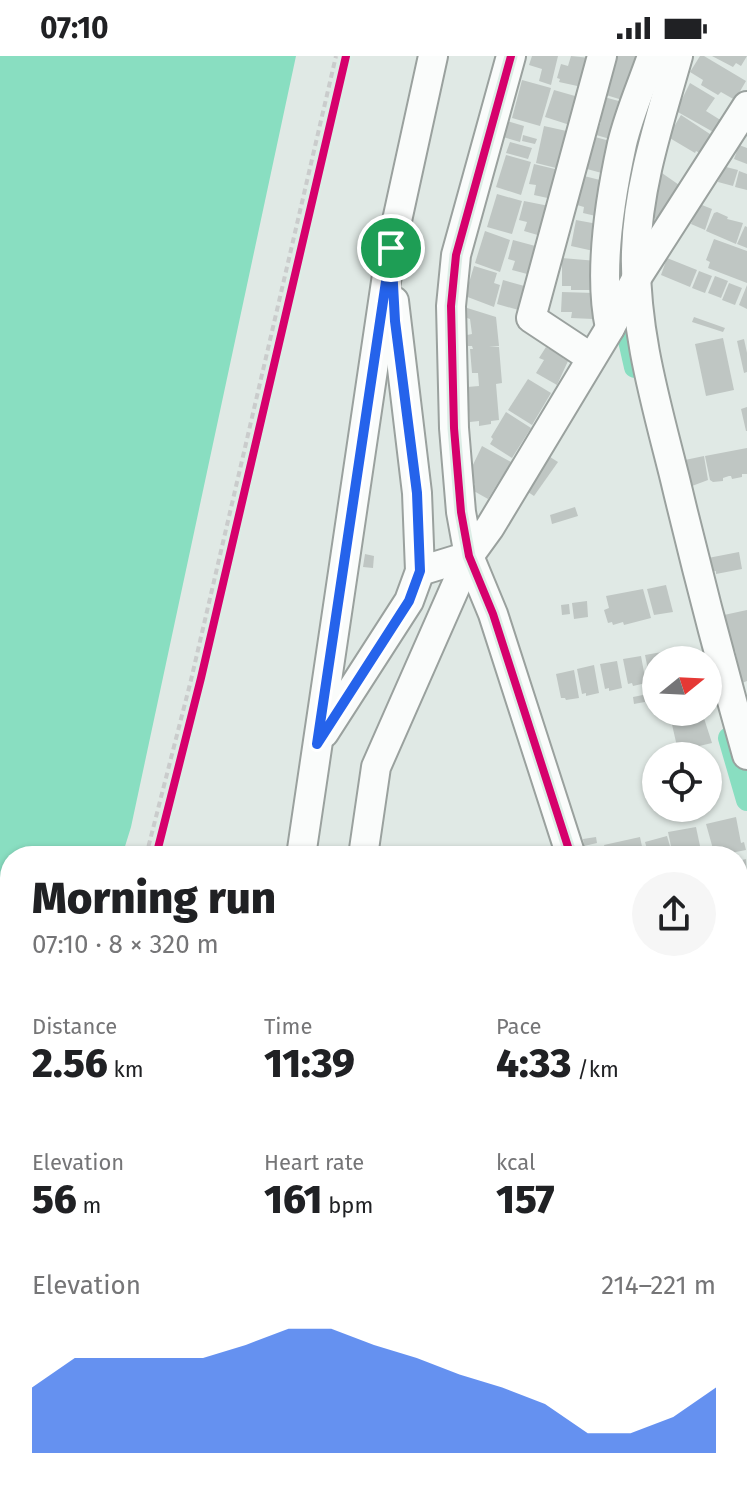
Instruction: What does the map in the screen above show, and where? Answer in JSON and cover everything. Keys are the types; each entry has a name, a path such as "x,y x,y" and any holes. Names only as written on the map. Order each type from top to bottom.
{"street":[{"path":"302,846 391,248 433,56"},
{"path":"511,56 456,255 451,306 454,428 469,556 493,614 568,846"},
{"path":"590,357 531,318 602,56"},
{"path":"613,322 604,299 609,230 622,143 652,56"},
{"path":"678,56 644,179 634,283 649,377 712,632 747,755"},
{"path":"364,846 376,767 469,556 490,527 634,283 747,106"},
{"path":"317,744 409,601 420,571 417,493 395,321 391,248"},
{"path":"420,571 469,556"}],"path":[{"path":"149,846 191,680 336,56"},
{"path":"184,749 346,56"},
{"path":"159,846 167,818"}],"shaded area":[{"path":"0,56 296,56 125,846 0,846"}],"building":[{"path":"532,56 558,56 551,85 539,81 542,69 529,65"},
{"path":"571,56 590,58 582,87 559,82 557,78 561,64 568,66"},
{"path":"612,56 641,56 629,102 606,95 608,89 603,88"},
{"path":"700,56 746,81 735,100 701,85 703,80 690,72"},
{"path":"712,56 747,56 741,66 736,63 733,67"},
{"path":"522,80 551,88 540,126 512,118"},
{"path":"690,83 715,98 706,111 722,121 715,133 676,111"},
{"path":"554,90 582,98 573,126 545,117"},
{"path":"604,97 626,103 610,139 596,135 601,122 595,120"},
{"path":"681,115 713,136 702,154 668,137"},
{"path":"507,121 524,126 520,142 503,137"},
{"path":"544,126 571,132 556,168 536,163"},
{"path":"523,135 537,139 535,144 522,141"},
{"path":"595,137 610,141 609,175 587,169"},
{"path":"510,142 532,148 528,159 506,153"},
{"path":"739,145 747,148 747,164 734,159"},
{"path":"506,155 531,162 521,195 496,187"},
{"path":"534,164 559,170 552,199 534,195 536,185 529,184"},
{"path":"722,166 738,170 733,186 718,182"},
{"path":"659,171 682,187 659,221 647,213"},
{"path":"739,171 747,174 747,190 735,187"},
{"path":"584,176 608,182 600,217 583,213 584,207 577,205"},
{"path":"497,194 522,201 512,234 487,227"},
{"path":"524,201 549,206 541,236 524,231 527,222 519,220"},
{"path":"698,206 712,209 705,230 691,224"},
{"path":"717,212 727,219 743,223 736,244 706,231"},
{"path":"576,220 603,225 598,252 571,246"},
{"path":"747,227 747,248 737,244"},
{"path":"485,231 510,240 500,272 475,263"},
{"path":"714,239 747,251 747,283 708,268 710,262 706,260"},
{"path":"513,240 539,247 531,275 512,270 515,261 508,259"},
{"path":"562,258 597,261 596,290 571,290 571,286 562,286"},
{"path":"667,258 697,270 690,287 661,275"},
{"path":"474,266 497,273 494,283 500,285 494,307 465,296"},
{"path":"699,271 712,276 705,293 692,288"},
{"path":"715,276 728,281 721,298 708,293"},
{"path":"503,280 528,287 522,311 497,304"},
{"path":"729,283 742,288 735,305 722,300"},
{"path":"747,285 747,309 739,305"},
{"path":"562,292 594,293 593,319 571,318 572,312 561,312"},
{"path":"464,307 496,317 499,346 489,347 499,347 502,383 496,384 499,420 491,421 491,424 479,426 479,421 470,422 467,387 479,386 478,373 472,373 470,349 473,349 468,346 467,335 472,334 470,319 461,316"},
{"path":"694,317 725,328 723,332 692,322"},
{"path":"723,338 734,390 706,396 695,344"},
{"path":"744,339 747,372 744,373 737,341"},
{"path":"551,346 566,355 563,358 568,361 557,385 536,373 544,360 539,358 546,347 549,349"},
{"path":"528,379 551,393 532,425 508,410"},
{"path":"747,407 747,431 746,431 741,409"},
{"path":"506,412 531,428 512,458 490,444"},
{"path":"482,446 511,462 488,499 472,490 475,484 470,480 473,474 470,471"},
{"path":"747,448 747,474 732,479 729,476 723,481 710,480 705,456"},
{"path":"704,456 708,480 692,486 685,460"},
{"path":"550,457 558,462 534,496 528,492"},
{"path":"575,507 578,516 552,524 550,515"},
{"path":"739,552 742,569 716,574 716,571 711,572 708,558"},
{"path":"365,554 374,556 373,568 363,567"},
{"path":"666,585 673,612 654,615 647,589"},
{"path":"643,589 651,618 624,625 623,622 608,623 604,610 609,608 606,596"},
{"path":"587,601 588,617 574,619 572,603"},
{"path":"569,604 570,614 562,615 561,605"},
{"path":"747,610 747,681 742,683 724,615"},
{"path":"641,656 642,684 628,684 623,659"},
{"path":"617,661 622,688 609,691 609,688 605,689 600,664"},
{"path":"594,665 599,693 586,696 586,693 582,694 577,669"},
{"path":"574,670 579,698 566,700 561,698 556,674"},
{"path":"642,695 642,702 634,704 633,697"},
{"path":"672,726 707,726 712,742 676,742"},
{"path":"736,817 741,843 744,842 745,846 712,846 706,824"},
{"path":"696,827 700,846 671,846 668,832"},
{"path":"667,836 670,846 646,846 645,842"},
{"path":"596,837 597,843 584,846 583,839"},
{"path":"640,837 642,846 604,846"}],"waterway":[{"path":"635,145 619,242 621,305 635,367"},
{"path":"729,738 747,800"}],"cycle path":[{"path":"159,846 201,678 346,56"},
{"path":"511,56 456,255 451,306 454,428 461,512 469,556 493,614 568,846"}],"route":[{"path":"391,248 395,321 417,493 420,571 409,601 317,744 391,248"}]}
